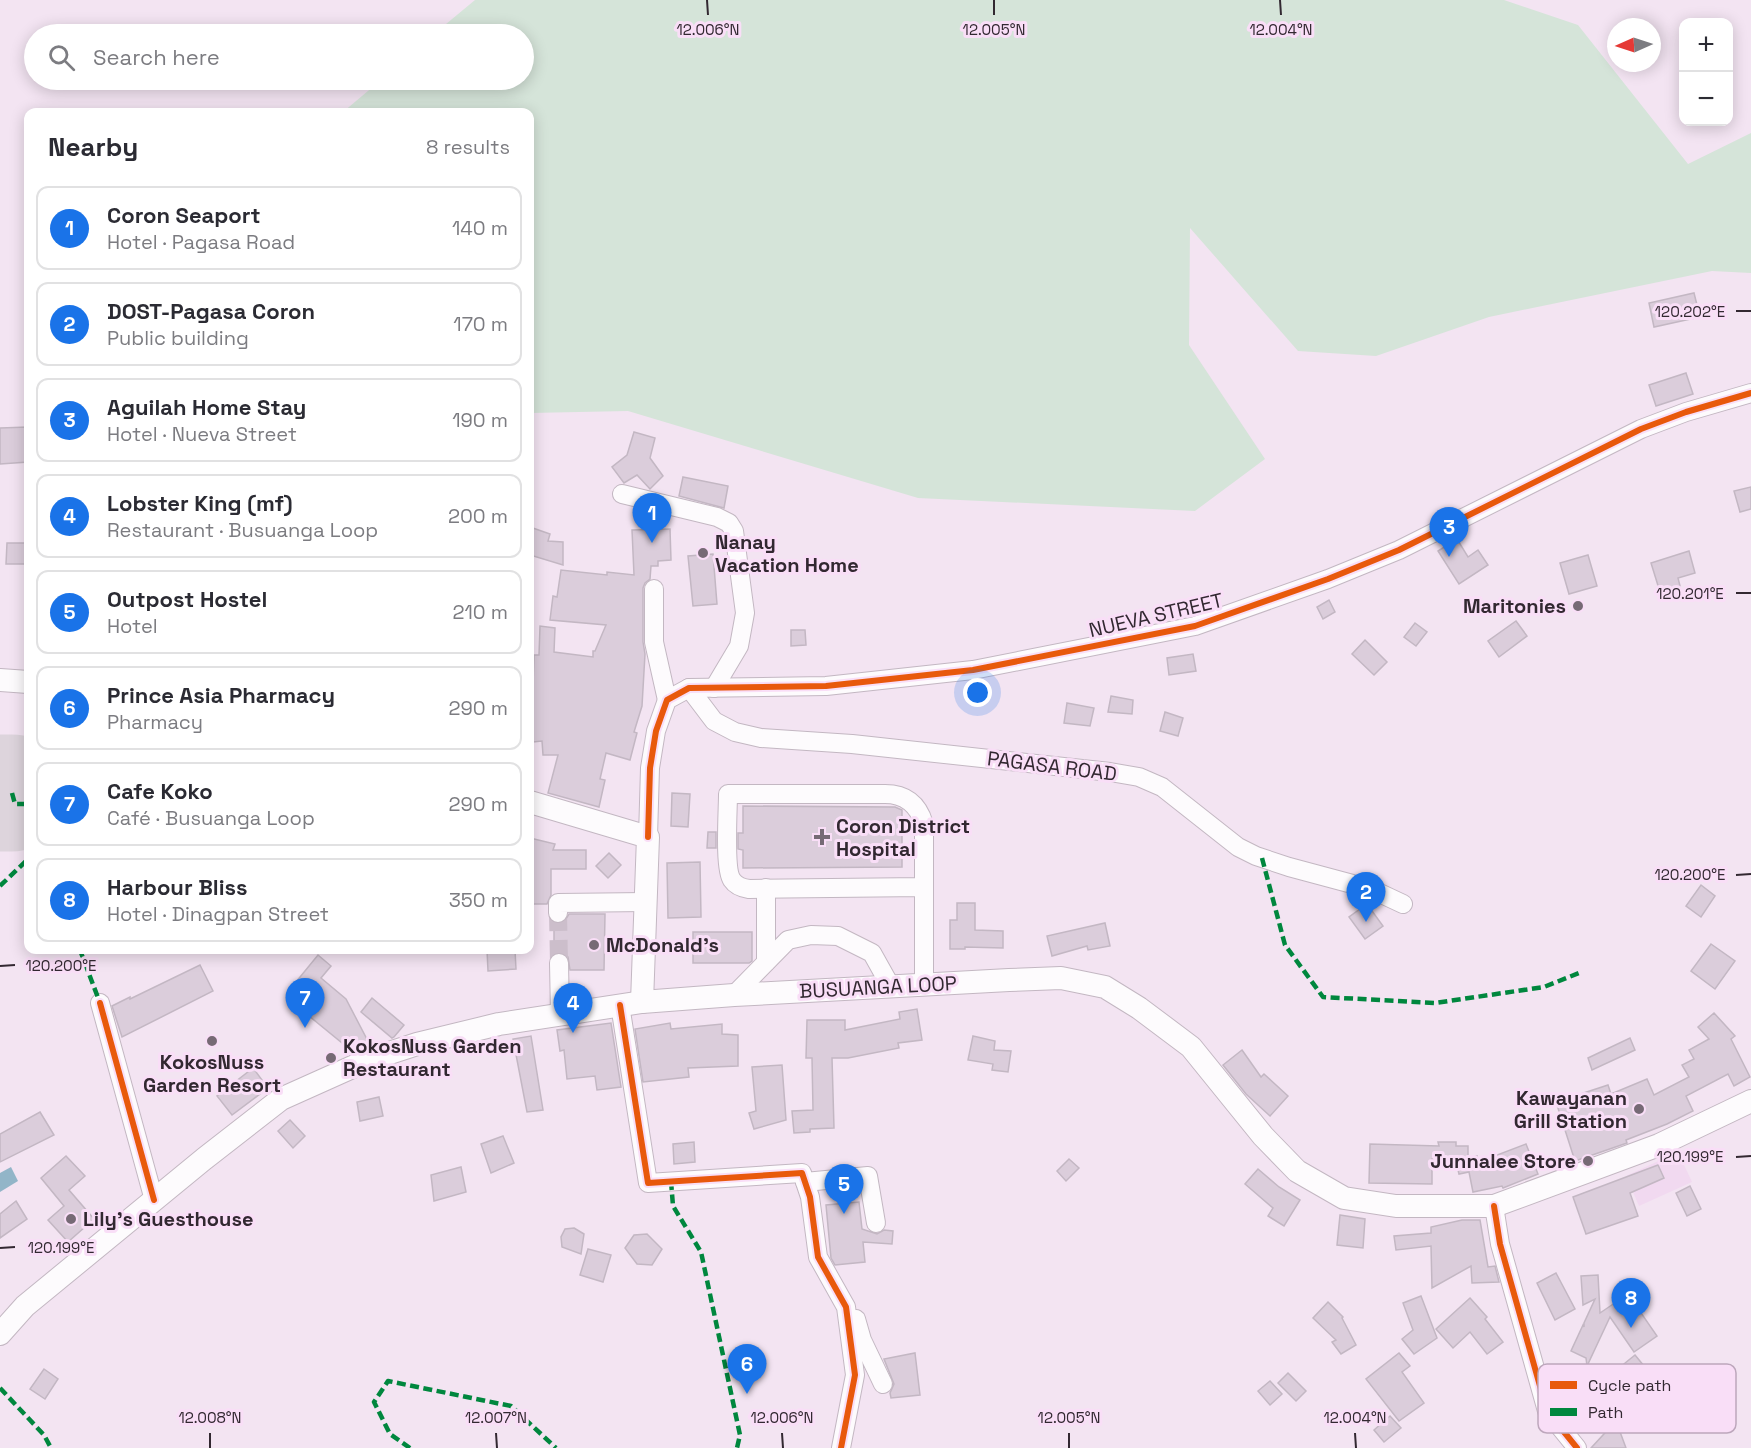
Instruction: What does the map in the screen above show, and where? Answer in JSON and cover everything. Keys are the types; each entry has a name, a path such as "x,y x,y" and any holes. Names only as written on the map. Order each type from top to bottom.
{"main road":[{"path":"0,680 24,682"},
{"path":"534,803 648,837 642,1002"},
{"name":"BUSUANGA LOOP","path":"0,1334 25,1306 281,1099 368,1060 417,1044 499,1024 642,1002 734,994 1061,978 1105,987 1139,1008 1191,1047 1263,1136 1297,1171 1344,1198 1396,1206 1494,1206 1659,1145 1751,1101"}],"street":[{"name":"NUEVA STREET","path":"667,700 689,688 826,686 973,670 1195,627 1328,579 1399,550 1641,429 1686,412 1751,393"},
{"path":"622,494 717,517 729,523 734,531 745,613 739,646 714,687"},
{"path":"648,837 650,768 656,731 667,700 654,642 654,589"},
{"name":"PAGASA ROAD","path":"689,688 714,721 735,732 761,738 875,747 1139,777 1162,787 1238,847 1256,856 1371,889 1402,904"},
{"path":"923,887 742,888 736,885 729,874 729,794 885,794 902,796 916,807 924,824 924,984"},
{"path":"766,888 766,962"},
{"path":"558,913 558,903 646,903"},
{"path":"734,994 788,940 811,935 838,936 872,953 891,987"},
{"path":"559,963 560,1014"},
{"path":"100,1003 154,1200"},
{"path":"620,1005 648,1183 802,1173 810,1197 818,1257 846,1307 855,1375 841,1448"},
{"path":"805,1182 868,1176 876,1223"},
{"path":"1494,1206 1500,1244 1538,1379"},
{"path":"846,1307 855,1314 862,1340 883,1384"},
{"path":"1565,1433 1577,1448"}],"shaded area":[{"path":"475,0 1504,0 1578,25 1607,62 1607,72 1615,72 1688,164 1751,133 1751,273 1712,271 1489,317 1376,356 1298,351 1190,228 1189,345 1265,459 1195,511 918,498 628,411 534,413 534,108 348,108 369,90 534,90 534,24 446,24"},
{"path":"1678,1152 1692,1182 1639,1206 1626,1176"}],"water":[{"path":"11,1167 18,1181 0,1192 0,1173"}],"building":[{"path":"1694,293 1700,317 1654,327 1649,303"},
{"path":"1686,373 1693,394 1656,406 1649,385"},
{"path":"24,427 24,462 0,464 0,428"},
{"path":"634,432 655,438 650,458 663,476 650,489 637,475 624,483 612,467 627,455"},
{"path":"683,477 728,486 724,508 679,496"},
{"path":"1751,487 1751,509 1740,512 1734,491"},
{"path":"534,528 550,534 548,541 563,542 563,565 534,556"},
{"path":"670,529 671,560 658,561 658,566 651,566 650,579 643,588 645,654 642,706 634,732 637,733 630,760 606,753 600,779 605,780 599,807 548,793 558,755 543,755 542,741 534,742 534,655 539,655 540,626 555,628 554,652 593,657 593,651 606,625 550,620 553,596 557,597 561,570 607,575 607,572 634,575 632,530"},
{"path":"1457,539 1468,557 1478,550 1488,565 1459,584 1438,551"},
{"path":"7,543 24,543 24,564 6,564"},
{"path":"1689,551 1695,573 1678,578 1680,586 1660,592 1651,563"},
{"path":"713,554 717,604 693,606 688,556"},
{"path":"1588,555 1597,586 1569,594 1560,563"},
{"path":"1329,600 1335,612 1323,619 1317,607"},
{"path":"1516,621 1527,636 1499,657 1488,641"},
{"path":"1415,623 1427,632 1416,646 1404,637"},
{"path":"791,630 805,630 806,645 791,646"},
{"path":"1365,640 1387,662 1374,675 1352,654"},
{"path":"1193,654 1196,671 1169,675 1167,658"},
{"path":"1111,696 1133,700 1132,714 1108,712"},
{"path":"1067,703 1094,708 1090,726 1064,723"},
{"path":"1165,712 1183,718 1178,736 1160,731"},
{"path":"672,793 690,794 688,827 671,826"},
{"name":"Coron District Hospital","path":"743,806 895,807 902,810 902,867 743,868 743,850 738,849 738,833 743,833"},
{"path":"708,832 716,832 716,848 707,848"},
{"path":"534,839 555,844 553,850 586,850 586,869 551,869 551,895 547,904 534,904"},
{"path":"609,853 621,865 608,878 596,866"},
{"path":"700,862 701,917 668,918 667,863"},
{"path":"1701,885 1715,896 1701,917 1686,906"},
{"path":"957,903 975,903 975,930 1003,931 1003,948 950,949 950,920 957,920"},
{"path":"1367,904 1383,926 1365,939 1349,917"},
{"path":"569,914 605,914 604,970 570,970 568,957 559,952 554,953 554,923 564,922"},
{"path":"1105,923 1110,946 1088,950 1087,946 1052,956 1047,936"},
{"path":"693,932 752,932 752,961 749,963 693,963"},
{"path":"1711,944 1735,961 1715,989 1691,971"},
{"path":"487,954 515,954 516,969 488,971"},
{"path":"318,955 331,966 321,978 346,999 370,1045 348,1054 342,1043 309,1016 311,1014 287,993"},
{"path":"200,965 213,991 122,1037 112,1006"},
{"path":"372,998 404,1025 394,1037 392,1038 361,1012"},
{"path":"917,1009 922,1040 898,1043 899,1048 848,1058 832,1058 834,1128 810,1129 810,1132 794,1133 792,1111 813,1110 812,1058 806,1058 807,1020 845,1020 845,1030 900,1019 899,1012"},
{"path":"1714,1013 1735,1036 1731,1039 1750,1077 1734,1086 1728,1074 1686,1096 1693,1111 1626,1140 1627,1143 1575,1161 1556,1102 1608,1085 1611,1094 1647,1079 1654,1095 1689,1077 1682,1065 1694,1059 1689,1050 1709,1039 1698,1027"},
{"path":"611,1023 621,1087 597,1090 595,1076 567,1079 564,1050 560,1051 557,1030"},
{"path":"670,1023 671,1029 722,1024 722,1034 738,1035 738,1066 688,1068 689,1077 643,1082 635,1029"},
{"path":"531,1036 543,1110 527,1112 513,1039"},
{"path":"973,1036 995,1041 994,1050 1011,1051 1008,1072 992,1070 993,1064 968,1060"},
{"path":"1630,1038 1635,1050 1592,1070 1588,1058"},
{"path":"1242,1050 1261,1077 1264,1074 1288,1096 1270,1116 1246,1094 1223,1065"},
{"path":"782,1065 786,1120 754,1129 749,1113 756,1111 752,1067"},
{"path":"253,1068 268,1088 232,1115 217,1096"},
{"path":"379,1097 383,1116 360,1121 357,1102"},
{"path":"40,1112 54,1135 0,1162 0,1134"},
{"path":"290,1120 305,1136 293,1148 278,1131"},
{"path":"503,1136 514,1163 491,1173 481,1144"},
{"path":"694,1142 695,1162 674,1164 673,1144"},
{"path":"1438,1142 1456,1142 1456,1146 1468,1146 1468,1157 1432,1159 1432,1184 1369,1183 1370,1144 1439,1146"},
{"path":"1526,1144 1538,1174 1503,1188 1502,1186 1473,1192 1469,1172 1459,1174 1456,1161 1477,1156 1479,1162"},
{"path":"66,1156 85,1176 69,1190 94,1219 68,1242 48,1220 64,1206 41,1178"},
{"path":"1069,1159 1079,1168 1066,1181 1057,1171"},
{"path":"1658,1165 1664,1178 1630,1193 1638,1216 1586,1234 1573,1197"},
{"path":"461,1167 466,1192 434,1201 431,1175"},
{"path":"1258,1169 1279,1187 1300,1200 1284,1226 1268,1216 1273,1208 1245,1184"},
{"path":"1690,1186 1701,1209 1687,1216 1676,1193"},
{"path":"16,1201 27,1219 0,1238 0,1214"},
{"path":"859,1202 862,1229 877,1234 884,1230 893,1231 892,1244 863,1242 865,1262 835,1265 831,1258 826,1205"},
{"path":"1340,1215 1365,1219 1363,1248 1337,1245"},
{"path":"1462,1220 1480,1220 1488,1267 1495,1266 1499,1282 1472,1283 1471,1266 1432,1288 1431,1246 1396,1250 1394,1236 1431,1233 1431,1227"},
{"path":"574,1228 584,1234 581,1254 562,1247 561,1237 565,1229"},
{"path":"647,1234 662,1249 652,1265 637,1264 625,1248 634,1235"},
{"path":"588,1249 611,1255 603,1282 580,1275"},
{"path":"1556,1273 1575,1309 1555,1320 1537,1283"},
{"path":"1598,1275 1600,1313 1628,1294 1657,1336 1634,1352 1610,1317 1587,1364 1586,1358 1571,1351 1595,1299 1583,1305 1581,1276"},
{"path":"1421,1296 1437,1338 1414,1354 1402,1339 1413,1330 1403,1303"},
{"path":"1470,1298 1487,1317 1485,1319 1503,1342 1487,1354 1470,1332 1453,1348 1436,1329"},
{"path":"1328,1302 1343,1317 1356,1345 1341,1354 1332,1342 1336,1340 1313,1318"},
{"path":"915,1353 920,1395 891,1398 890,1393 894,1384 884,1359"},
{"path":"1399,1353 1410,1366 1402,1372 1424,1403 1399,1421 1366,1379"},
{"path":"1635,1355 1642,1364 1624,1364"},
{"path":"44,1369 58,1379 45,1399 30,1389"},
{"path":"1288,1373 1306,1391 1296,1401 1278,1383"},
{"path":"1270,1381 1282,1394 1270,1405 1258,1391"},
{"path":"1390,1416 1401,1428 1384,1442 1374,1430"},
{"path":"1605,1433 1620,1433 1626,1448 1591,1448"}],"runway":[{"path":"0,793 12,793"}],"tunnel":[{"path":"558,913 559,963"}],"marked path":[{"path":"12,793 15,804 24,804"},
{"path":"1262,858 1285,945 1323,997 1435,1003 1544,987 1579,973"},
{"path":"0,886 24,863"},
{"path":"82,954 100,1003"},
{"path":"671,1181 673,1206 701,1252 740,1435 737,1448"},
{"path":"410,1448 390,1434 374,1402 388,1381 511,1406 556,1448"},
{"path":"0,1388 44,1435 51,1448"}],"cycle path":[{"path":"648,837 650,768 656,731 667,700 689,688 826,686 973,670 1195,626 1328,579 1399,550 1641,429 1686,412 1751,393"},
{"path":"100,1003 154,1200"},
{"path":"620,1005 648,1183 802,1173 810,1197 818,1257 846,1307 855,1375 841,1448"},
{"path":"1494,1206 1500,1244 1538,1379"},
{"path":"1565,1433 1577,1448"}],"place":[{"name":"Coron Seaport","path":"652,543"},
{"name":"Nanay Vacation Home","path":"703,553"},
{"name":"Aguilah Home Stay","path":"1449,557"},
{"name":"Maritonies","path":"1578,606"},
{"name":"Coron District Hospital","path":"822,837"},
{"name":"DOST-Pagasa Coron","path":"1366,922"},
{"name":"McDonald's","path":"594,945"},
{"name":"Cafe Koko","path":"305,1028"},
{"name":"Lobster King (mf)","path":"573,1033"},
{"name":"KokosNuss Garden Resort","path":"212,1041"},
{"name":"KokosNuss Garden Restaurant","path":"331,1058"},
{"name":"Kawayanan Grill Station","path":"1639,1109"},
{"name":"Junnalee Store","path":"1588,1161"},
{"name":"Outpost Hostel","path":"844,1214"},
{"name":"Lily's Guesthouse","path":"71,1219"},
{"name":"Harbour Bliss","path":"1631,1328"},
{"name":"Prince Asia Pharmacy","path":"747,1394"}]}
